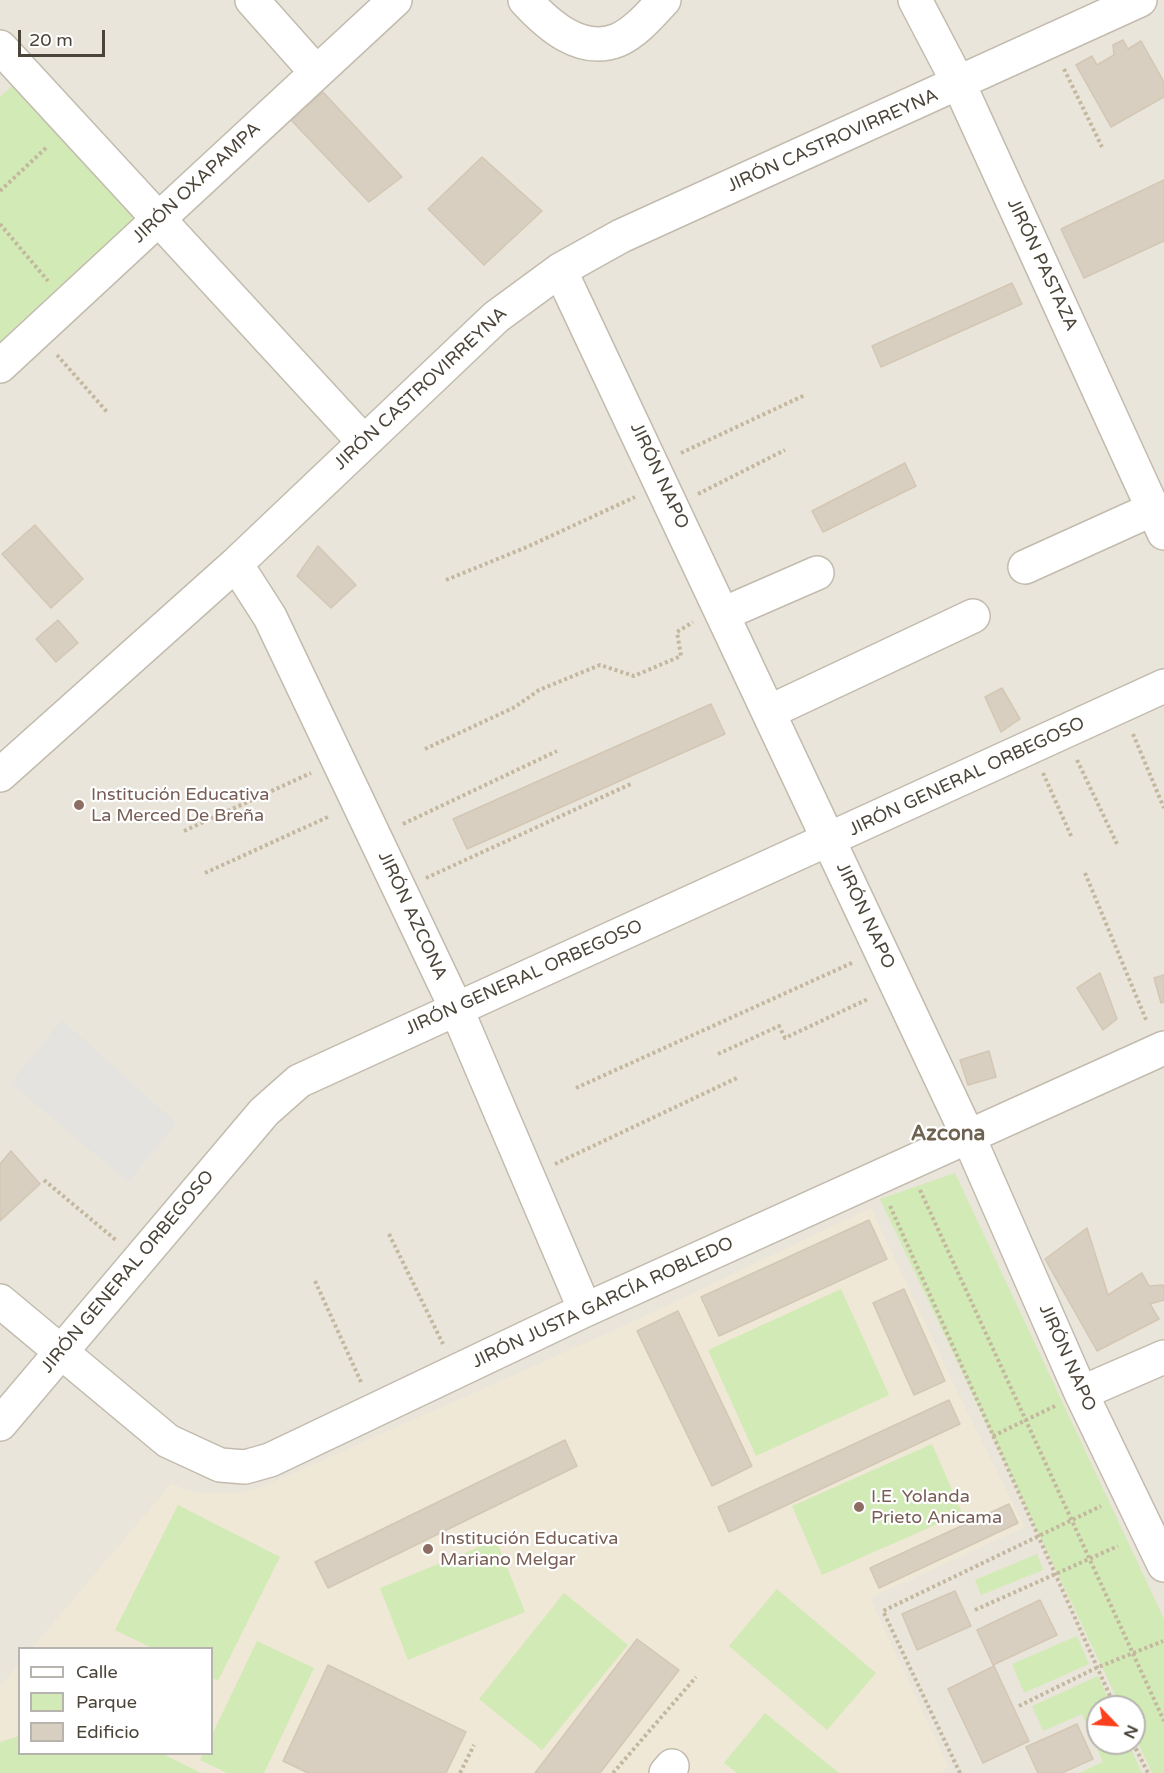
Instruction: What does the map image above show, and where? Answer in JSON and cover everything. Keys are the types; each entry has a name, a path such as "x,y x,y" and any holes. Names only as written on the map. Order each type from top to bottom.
{"street":[{"path":"252,0 316,72"},
{"name":"JIRÓN OXAPAMPA","path":"0,366 395,0"},
{"path":"525,0 546,23 566,36 596,44 618,39 642,23 664,0"},
{"name":"JIRÓN PASTAZA","path":"915,0 959,84 1158,521"},
{"name":"JIRÓN CASTROVIRREYNA","path":"0,775 236,564 496,317 561,270 621,237 1051,41 1107,7 1140,0"},
{"path":"4,60 71,124 363,441"},
{"name":"JIRÓN NAPO","path":"561,270 969,1138 1081,1393 1164,1565"},
{"path":"1025,567 1158,521"},
{"name":"JIRÓN AZCONA","path":"236,564 270,617 456,1008 585,1310"},
{"path":"722,610 817,573"},
{"path":"770,712 973,616"},
{"name":"JIRÓN GENERAL ORBEGOSO","path":"0,1424 264,1112 299,1081 1164,686"},
{"name":"JIRÓN JUSTA GARCÍA ROBLEDO","path":"0,1301 168,1441 220,1465 245,1467 270,1460 585,1310 1161,1050"},
{"path":"1081,1393 1164,1358"}],"path":[{"path":"1051,41 1102,147"},
{"path":"0,191 71,124"},
{"path":"0,224 67,304"},
{"path":"37,332 108,413"},
{"path":"446,580 527,548 663,485 805,395"},
{"path":"663,485 785,450"},
{"path":"425,749 515,707 539,690 600,665 634,676 681,656 677,632 722,610"},
{"path":"1121,706 1164,808"},
{"path":"1065,732 1118,846"},
{"path":"1032,747 1072,838"},
{"path":"374,837 557,751"},
{"path":"184,831 338,761"},
{"path":"399,889 633,783"},
{"path":"205,873 358,803"},
{"path":"1085,873 1161,1050"},
{"path":"576,1088 881,950"},
{"path":"718,1054 779,1026 785,1038 897,985"},
{"path":"528,1176 739,1077"},
{"path":"908,1165 1024,1422 1164,1721"},
{"path":"44,1180 138,1260"},
{"path":"887,1200 1109,1695"},
{"path":"389,1234 457,1371"},
{"path":"315,1281 374,1411"},
{"path":"993,1436 1081,1393"},
{"path":"960,1773 883,1611 1129,1492"},
{"path":"975,1610 1118,1546"},
{"path":"1019,1706 1096,1668 1163,1641"},
{"path":"613,1773 696,1677"},
{"path":"460,1773 474,1744"},
{"path":"1139,1755 1148,1773"}],"shaded area":[{"path":"0,0 1164,0 1164,1773 0,1773"},
{"path":"62,1020 176,1123 128,1182 11,1083"},
{"name":"Institución Educativa Mariano Melgar","path":"871,1208 955,1387 1025,1527 870,1598 948,1766 942,1773 0,1773 0,1687 18,1665 18,1755 213,1755 213,1647 33,1647 171,1484 197,1493 243,1493 269,1484 626,1325"}],"green space":[{"path":"14,84 140,219 0,347 0,97"},
{"path":"955,1173 1164,1619 1164,1773 1152,1773 1144,1755 1146,1755 1146,1695 1115,1695 880,1199"},
{"path":"841,1289 889,1395 756,1456 708,1350"},
{"path":"932,1444 962,1513 822,1575 792,1506"},
{"path":"178,1505 280,1557 218,1681 213,1678 213,1647 150,1647 115,1630"},
{"path":"496,1540 525,1612 408,1660 380,1588"},
{"path":"1037,1554 1043,1570 981,1595 975,1580"},
{"path":"777,1589 876,1673 827,1730 729,1646"},
{"path":"564,1593 628,1645 542,1750 479,1699"},
{"path":"1077,1636 1089,1664 1024,1693 1012,1664"},
{"path":"257,1641 314,1668 264,1773 227,1773 200,1760 202,1755 213,1755 213,1733"},
{"path":"1098,1676 1107,1695 1086,1695 1086,1723 1082,1714 1043,1731 1032,1706"},
{"path":"765,1713 839,1773 737,1773 724,1763"},
{"path":"18,1736 18,1755 165,1755 201,1773 0,1773 0,1742"},
{"path":"1100,1755 1134,1755 1142,1773 1079,1773 1103,1762"}],"building":[{"path":"1123,40 1128,49 1141,41 1164,82 1164,97 1111,127 1076,65 1092,56 1097,65 1114,55 1113,45"},
{"path":"323,92 402,177 369,202 291,120"},
{"path":"482,157 542,211 484,265 428,209"},
{"path":"1164,180 1164,241 1084,278 1061,229"},
{"path":"1012,283 1022,304 881,367 872,346"},
{"path":"905,463 916,486 823,532 812,511"},
{"path":"35,525 83,579 51,608 2,554"},
{"path":"318,546 356,585 331,608 297,576"},
{"path":"58,620 78,643 56,662 36,639"},
{"path":"1002,688 1020,719 1001,732 985,697"},
{"path":"711,704 725,734 467,849 453,819"},
{"path":"1100,973 1117,1019 1103,1030 1077,988"},
{"path":"1164,975 1164,1002 1161,1003 1154,978"},
{"path":"989,1051 996,1077 968,1085 960,1060"},
{"path":"11,1151 40,1184 0,1221 0,1164"},
{"path":"869,1220 887,1259 719,1336 701,1297"},
{"path":"1087,1228 1108,1295 1142,1273 1149,1286 1163,1285 1164,1290 1164,1300 1150,1304 1159,1319 1097,1351 1045,1259"},
{"path":"904,1289 945,1381 914,1395 873,1303"},
{"path":"678,1311 752,1466 712,1486 637,1331"},
{"path":"949,1400 960,1424 729,1532 718,1507"},
{"path":"565,1440 577,1466 328,1588 315,1562"},
{"path":"1009,1504 1018,1523 879,1588 870,1568"},
{"path":"955,1591 971,1626 917,1650 902,1614"},
{"path":"1040,1600 1057,1635 993,1665 977,1630"},
{"path":"637,1639 679,1670 600,1773 535,1773"},
{"path":"328,1665 466,1732 446,1773 308,1773 283,1761"},
{"path":"994,1666 1029,1741 983,1763 948,1689"},
{"path":"1077,1724 1086,1744 1086,1755 1091,1755 1093,1759 1062,1773 1038,1773 1026,1747"}],"place":[{"name":"Institución Educativa La Merced De Breña","path":"79,805"},
{"name":"I.E. Yolanda Prieto Anicama","path":"859,1507"},
{"name":"Institución Educativa Mariano Melgar","path":"428,1549"}],"district":[{"name":"Azcona","path":"948,1134"}]}
